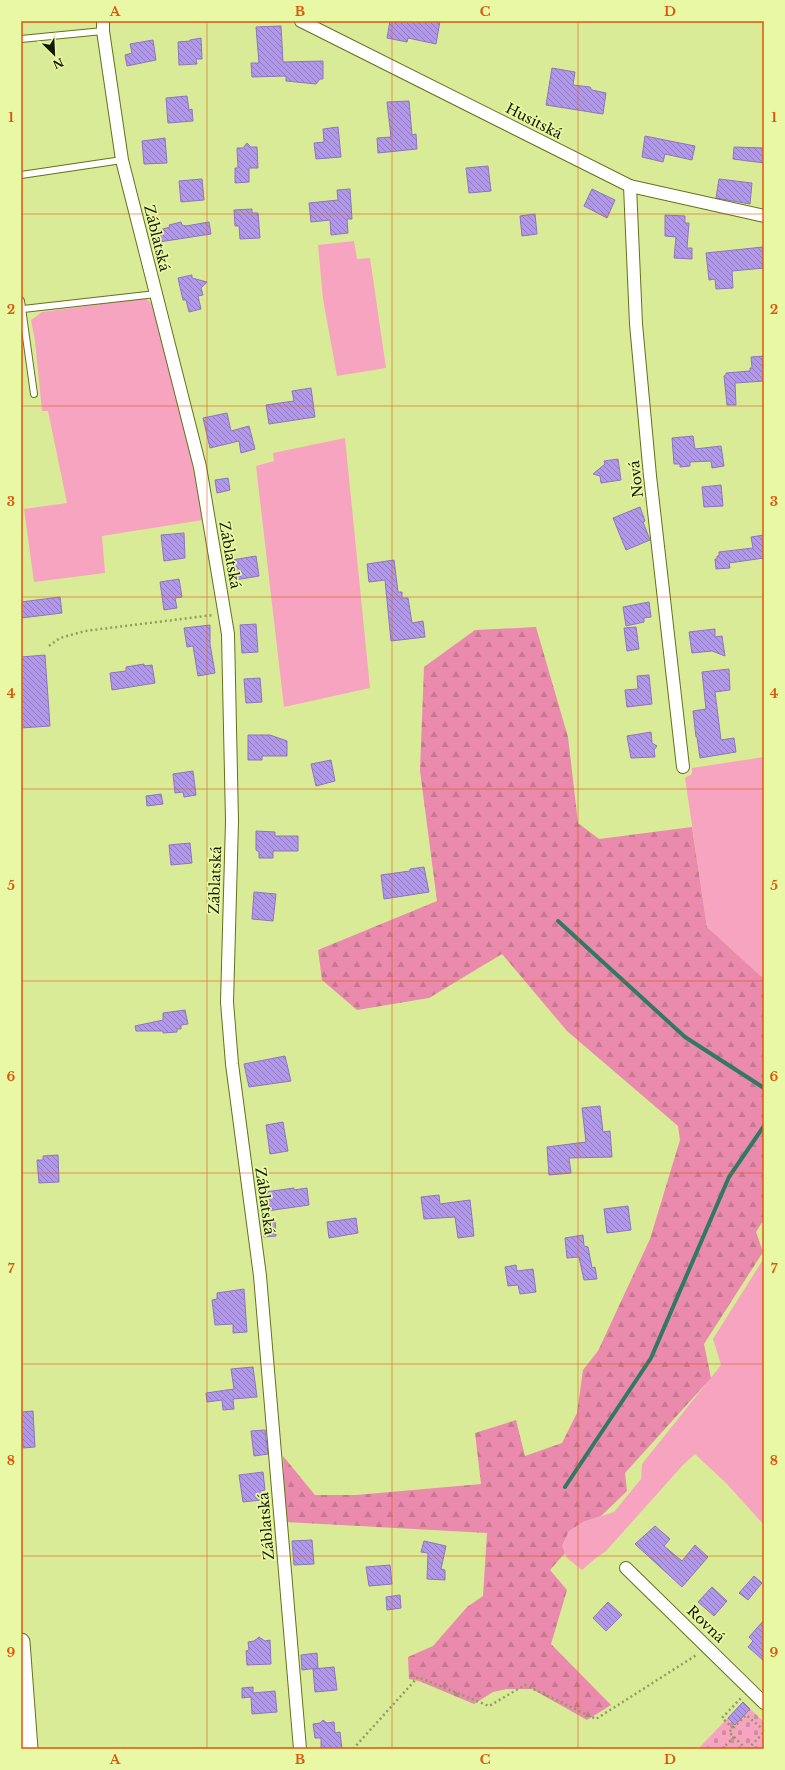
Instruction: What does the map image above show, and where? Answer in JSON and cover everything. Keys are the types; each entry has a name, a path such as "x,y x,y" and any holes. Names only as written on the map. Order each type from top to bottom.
{"main road":[{"path":"21,1642 29,1749"}],"street":[{"name":"Husitská","path":"301,21 630,186 764,216"},
{"name":"Záblatská","path":"103,26 122,160 200,467 228,634 232,821 227,1002 232,1064 260,1276 300,1749"},
{"name":"Nová","path":"630,186 636,324 650,476 684,768"},
{"name":"Rovná","path":"626,1568 764,1702"}],"lane":[{"path":"21,39 103,26"},
{"path":"21,175 122,160"},
{"path":"23,310 156,294"},
{"path":"21,301 34,394"}],"path":[{"path":"49,646 60,638 85,631 225,613"},
{"path":"353,1749 418,1677 490,1706 525,1685 596,1719 709,1648"},
{"path":"733,1728 722,1718 750,1688"},
{"path":"746,1715 764,1731 747,1749 729,1732 746,1715"},
{"path":"722,1749 734,1737"}],"green space":[{"path":"354,241 357,259 370,258 386,368 337,376 323,299 318,245"},
{"path":"145,298 152,304 186,431 203,520 102,536 105,573 34,582 24,509 67,503 48,411 42,411 35,341 31,320 42,312"},
{"path":"345,438 370,688 284,707 256,466 274,461 273,453"},
{"path":"536,627 568,737 578,823 599,839 692,827 707,927 764,979 764,1219 756,1232 763,1252 704,1344 711,1378 625,1473 627,1491 601,1516 583,1522 569,1531 562,1546 565,1553 550,1570 567,1590 551,1644 611,1705 587,1720 532,1689 507,1689 493,1692 474,1704 419,1681 409,1679 408,1657 433,1646 467,1607 483,1596 487,1533 286,1522 283,1456 315,1495 356,1495 481,1484 475,1433 516,1420 525,1456 562,1443 577,1413 583,1370 598,1351 650,1239 680,1140 678,1126 567,1031 502,954 429,998 357,1010 322,980 318,950 437,901 420,771 424,667 475,630"},
{"path":"764,757 764,979 707,927 685,778 692,774 692,768"},
{"path":"764,1258 764,1525 726,1483 695,1454 683,1465 606,1551 582,1570 567,1558 562,1546 569,1531 583,1522 614,1512 641,1479 642,1464 721,1365 713,1339"},
{"path":"743,1702 764,1722 764,1749 698,1749"}],"building":[{"path":"390,21 440,21 436,44 408,38 407,42 387,38"},
{"path":"281,26 283,62 323,61 323,79 320,79 316,84 286,81 286,76 252,77 251,63 259,63 256,27"},
{"path":"201,38 202,59 196,59 197,64 179,65 178,42"},
{"path":"153,40 156,60 127,66 125,55 132,53 130,44"},
{"path":"552,68 575,72 573,85 590,87 592,90 606,93 603,114 546,105"},
{"path":"187,96 189,110 192,109 193,121 168,123 166,98"},
{"path":"409,101 412,135 416,134 417,149 378,153 377,138 391,137 387,102"},
{"path":"338,127 341,157 316,159 314,143 324,142 323,129"},
{"path":"645,136 695,146 692,160 665,154 663,162 642,157"},
{"path":"165,138 167,163 144,164 142,141"},
{"path":"247,143 251,147 257,147 258,168 249,168 249,182 235,183 235,168 238,168 237,148 243,148"},
{"path":"734,147 764,148 764,163 733,159"},
{"path":"488,166 491,191 469,193 466,168"},
{"path":"202,179 204,200 181,202 179,181"},
{"path":"719,179 752,183 750,204 716,198"},
{"path":"350,189 352,219 347,219 348,233 331,235 330,220 311,222 309,203 338,200 337,190"},
{"path":"592,189 615,200 607,218 584,206"},
{"path":"252,209 252,213 258,213 260,238 240,239 239,226 235,226 234,210"},
{"path":"535,214 537,234 522,236 520,216"},
{"path":"665,215 685,216 685,223 689,223 687,248 692,248 692,259 674,258 676,237 665,236"},
{"path":"181,222 182,225 186,226 209,222 211,234 159,242 156,231 170,227 169,225"},
{"path":"763,247 764,268 732,271 733,288 716,289 715,279 709,280 706,253"},
{"path":"192,275 192,278 207,282 201,288 203,295 198,296 201,309 189,312 186,300 183,300 178,278"},
{"path":"764,356 764,381 735,383 736,405 727,405 724,376 726,373 750,371 750,368 752,368 751,357"},
{"path":"311,388 315,417 269,424 266,405 294,401 292,391"},
{"path":"227,413 231,431 249,426 255,449 241,453 239,441 210,448 203,418"},
{"path":"693,436 695,449 721,446 724,466 712,468 711,461 690,462 690,466 680,467 680,464 674,464 672,438"},
{"path":"618,459 621,480 601,483 600,476 593,474 605,464 604,461"},
{"path":"228,478 230,490 217,493 215,480"},
{"path":"721,485 723,506 704,507 702,487"},
{"path":"640,507 645,521 643,522 650,540 626,550 613,518"},
{"path":"184,533 185,558 164,561 161,535"},
{"path":"764,535 764,558 729,563 730,568 716,569 715,559 719,556 719,552 753,548 751,537"},
{"path":"256,556 259,576 235,580 232,560"},
{"path":"394,560 398,592 402,592 402,598 408,598 412,623 423,621 425,637 391,641 385,580 369,582 367,564"},
{"path":"179,579 182,597 175,598 177,608 164,610 160,582"},
{"path":"60,597 62,613 21,618 21,602"},
{"path":"649,602 651,617 644,618 644,622 626,626 623,607"},
{"path":"256,624 258,652 242,653 240,625"},
{"path":"210,625 210,644 215,673 198,676 193,646 187,647 184,628"},
{"path":"636,627 639,649 627,651 624,628"},
{"path":"715,629 715,637 722,636 725,656 712,651 692,653 689,632"},
{"path":"45,655 50,726 21,728 21,657"},
{"path":"144,664 144,666 152,665 155,683 112,690 110,673 126,671 126,667"},
{"path":"729,669 730,690 715,692 721,740 734,738 736,752 700,758 693,711 706,709 702,672"},
{"path":"649,675 652,704 627,707 625,690 638,689 637,676"},
{"path":"260,678 262,702 246,703 244,679"},
{"path":"651,732 652,743 657,746 654,750 655,757 631,758 627,736"},
{"path":"248,735 270,735 287,741 287,756 262,756 262,760 248,760"},
{"path":"331,760 335,781 316,786 311,764"},
{"path":"193,771 196,795 184,797 183,792 175,793 173,774"},
{"path":"161,794 163,804 147,806 146,796"},
{"path":"256,831 275,832 275,836 298,836 298,851 273,851 273,858 259,858 259,852 256,850"},
{"path":"190,843 192,863 171,865 169,845"},
{"path":"424,867 429,892 384,899 381,875 410,871 410,869"},
{"path":"254,892 276,894 273,921 252,919"},
{"path":"185,1010 188,1024 181,1025 181,1029 177,1029 177,1032 163,1033 163,1031 136,1031 135,1026 163,1020 163,1013"},
{"path":"285,1056 291,1081 249,1087 244,1064"},
{"path":"600,1106 603,1132 610,1131 612,1157 569,1158 571,1173 549,1175 547,1147 586,1142 582,1108"},
{"path":"283,1122 288,1151 270,1154 266,1125"},
{"path":"58,1155 59,1182 39,1183 37,1160 43,1160 43,1156"},
{"path":"294,1188 294,1190 307,1188 309,1205 267,1211 265,1192"},
{"path":"439,1195 440,1204 470,1200 474,1236 458,1238 455,1217 424,1219 421,1197"},
{"path":"628,1206 631,1230 607,1233 604,1209"},
{"path":"356,1218 358,1233 329,1238 327,1222"},
{"path":"275,1219 276,1236 264,1237 263,1220"},
{"path":"583,1235 584,1246 588,1247 592,1268 595,1267 597,1279 584,1280 579,1257 567,1258 565,1238"},
{"path":"516,1265 517,1271 533,1269 536,1292 520,1294 518,1285 508,1286 505,1267"},
{"path":"244,1289 247,1332 233,1333 233,1324 215,1325 212,1300 217,1299 217,1293"},
{"path":"253,1367 257,1397 233,1399 234,1409 223,1410 222,1400 207,1402 206,1393 234,1389 231,1369"},
{"path":"33,1411 35,1447 23,1448 21,1412"},
{"path":"265,1430 268,1454 254,1456 251,1431"},
{"path":"263,1472 265,1490 260,1491 261,1500 243,1502 239,1475"},
{"path":"655,1526 670,1539 664,1546 682,1561 695,1545 708,1557 682,1587 635,1544"},
{"path":"312,1540 314,1564 294,1565 292,1541"},
{"path":"424,1541 446,1546 441,1569 445,1570 445,1580 427,1579 428,1553 421,1552"},
{"path":"390,1565 392,1584 369,1586 366,1567"},
{"path":"754,1576 762,1583 748,1600 739,1593"},
{"path":"712,1587 727,1601 714,1616 698,1602"},
{"path":"400,1595 401,1608 387,1610 386,1597"},
{"path":"608,1602 622,1615 606,1631 593,1618"},
{"path":"764,1620 764,1661 748,1647 753,1641 749,1637"},
{"path":"259,1637 265,1641 270,1640 271,1664 247,1665 246,1651 249,1650 248,1642 254,1641"},
{"path":"317,1653 318,1668 302,1670 301,1655"},
{"path":"334,1667 337,1690 315,1692 313,1669"},
{"path":"253,1687 253,1693 275,1691 277,1712 252,1714 251,1697 242,1698 242,1688"},
{"path":"743,1702 750,1709 735,1725 728,1718"},
{"path":"323,1720 327,1723 334,1722 335,1733 340,1732 342,1749 321,1749 321,1738 315,1738 313,1724 320,1723"}],"waterway":[{"path":"558,921 685,1037 764,1088"},
{"path":"565,1487 651,1358 729,1177 764,1126"}]}
